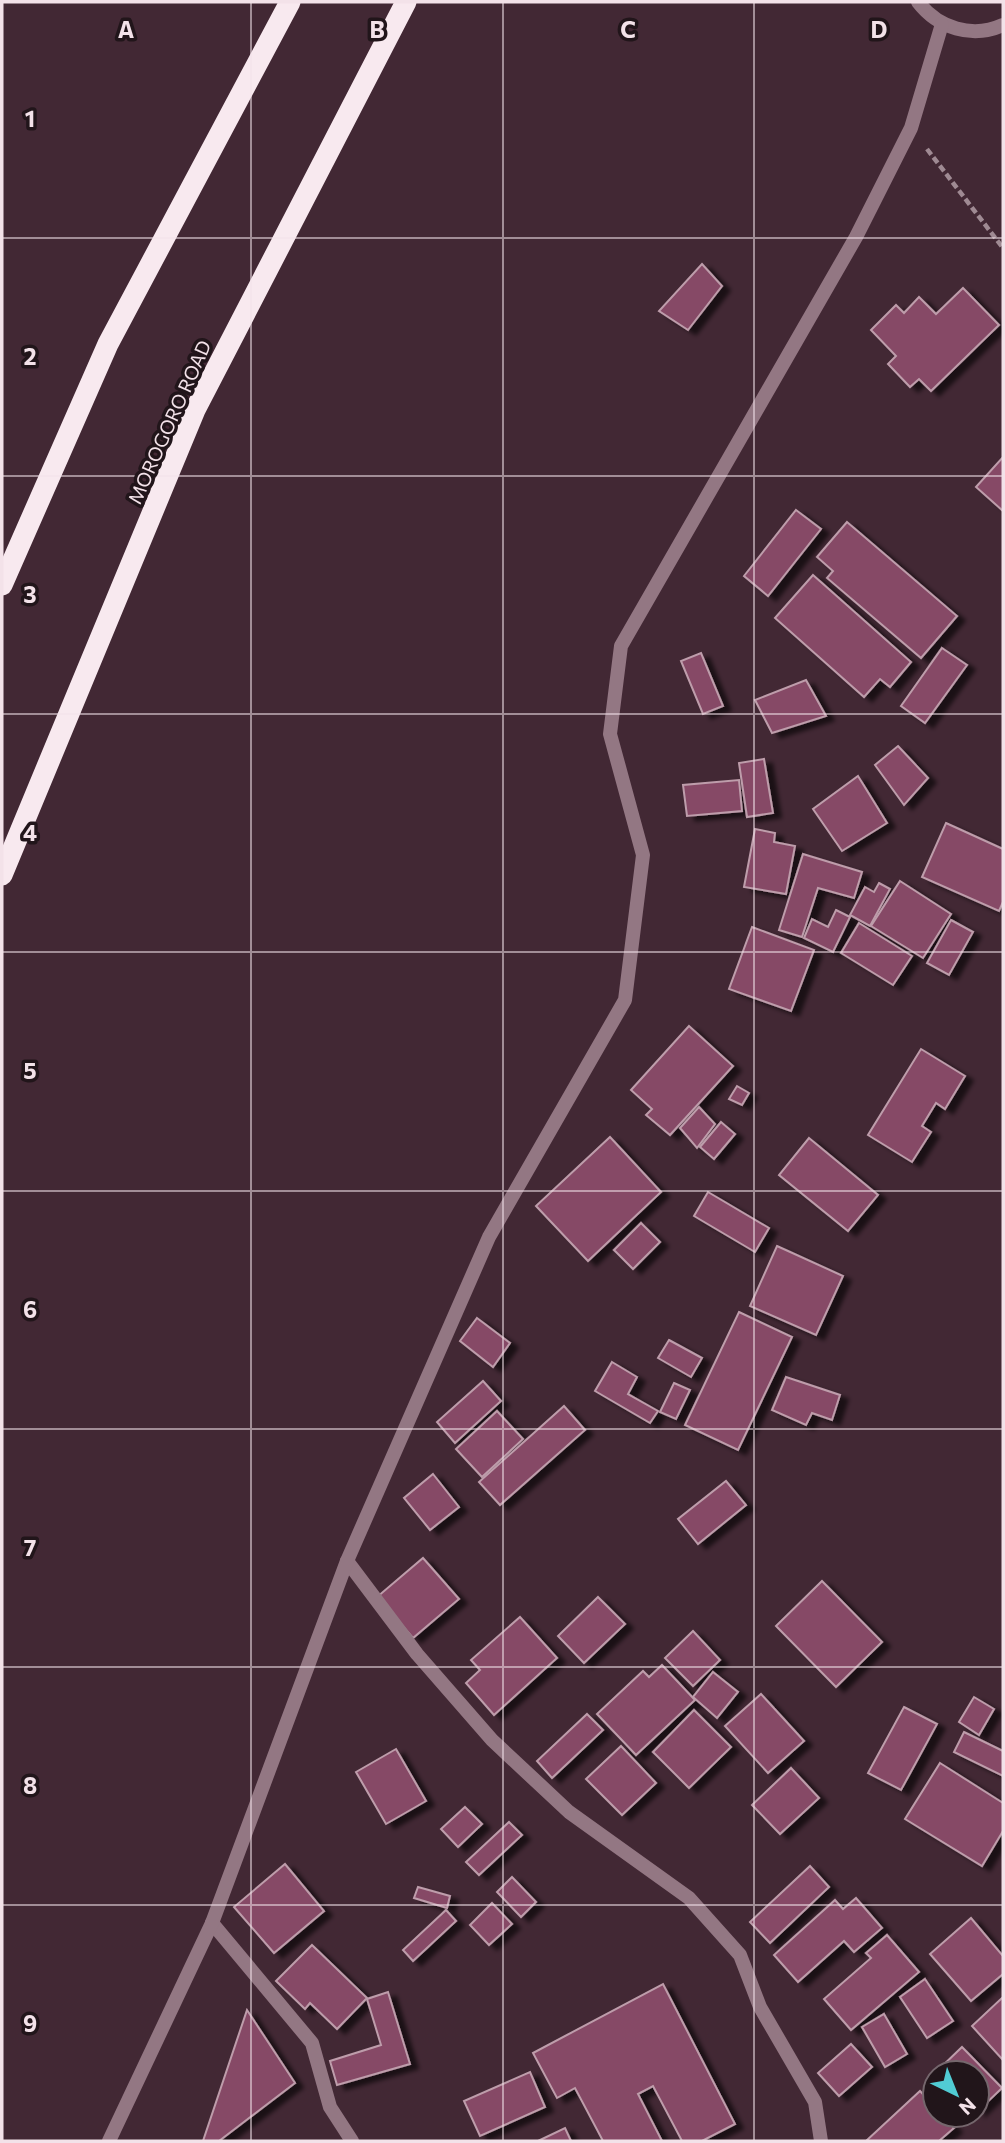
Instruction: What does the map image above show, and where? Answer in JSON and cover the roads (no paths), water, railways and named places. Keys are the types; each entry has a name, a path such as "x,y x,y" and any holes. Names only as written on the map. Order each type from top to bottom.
{"highway":[{"path":"2,585 108,344 290,2"},
{"name":"MOROGORO ROAD","path":"2,875 194,411 406,2"}],"street":[{"path":"918,2 942,24 961,30 980,31 1003,25"},
{"path":"109,2141 212,1923 347,1561 489,1237 625,1000 643,855 610,734 621,646 856,237 911,128 942,24"},
{"path":"347,1561 417,1654 492,1740 569,1812 689,1898 740,1955 760,2007 815,2102 821,2141"},
{"path":"212,1923 312,2043 330,2107 352,2141"}]}
